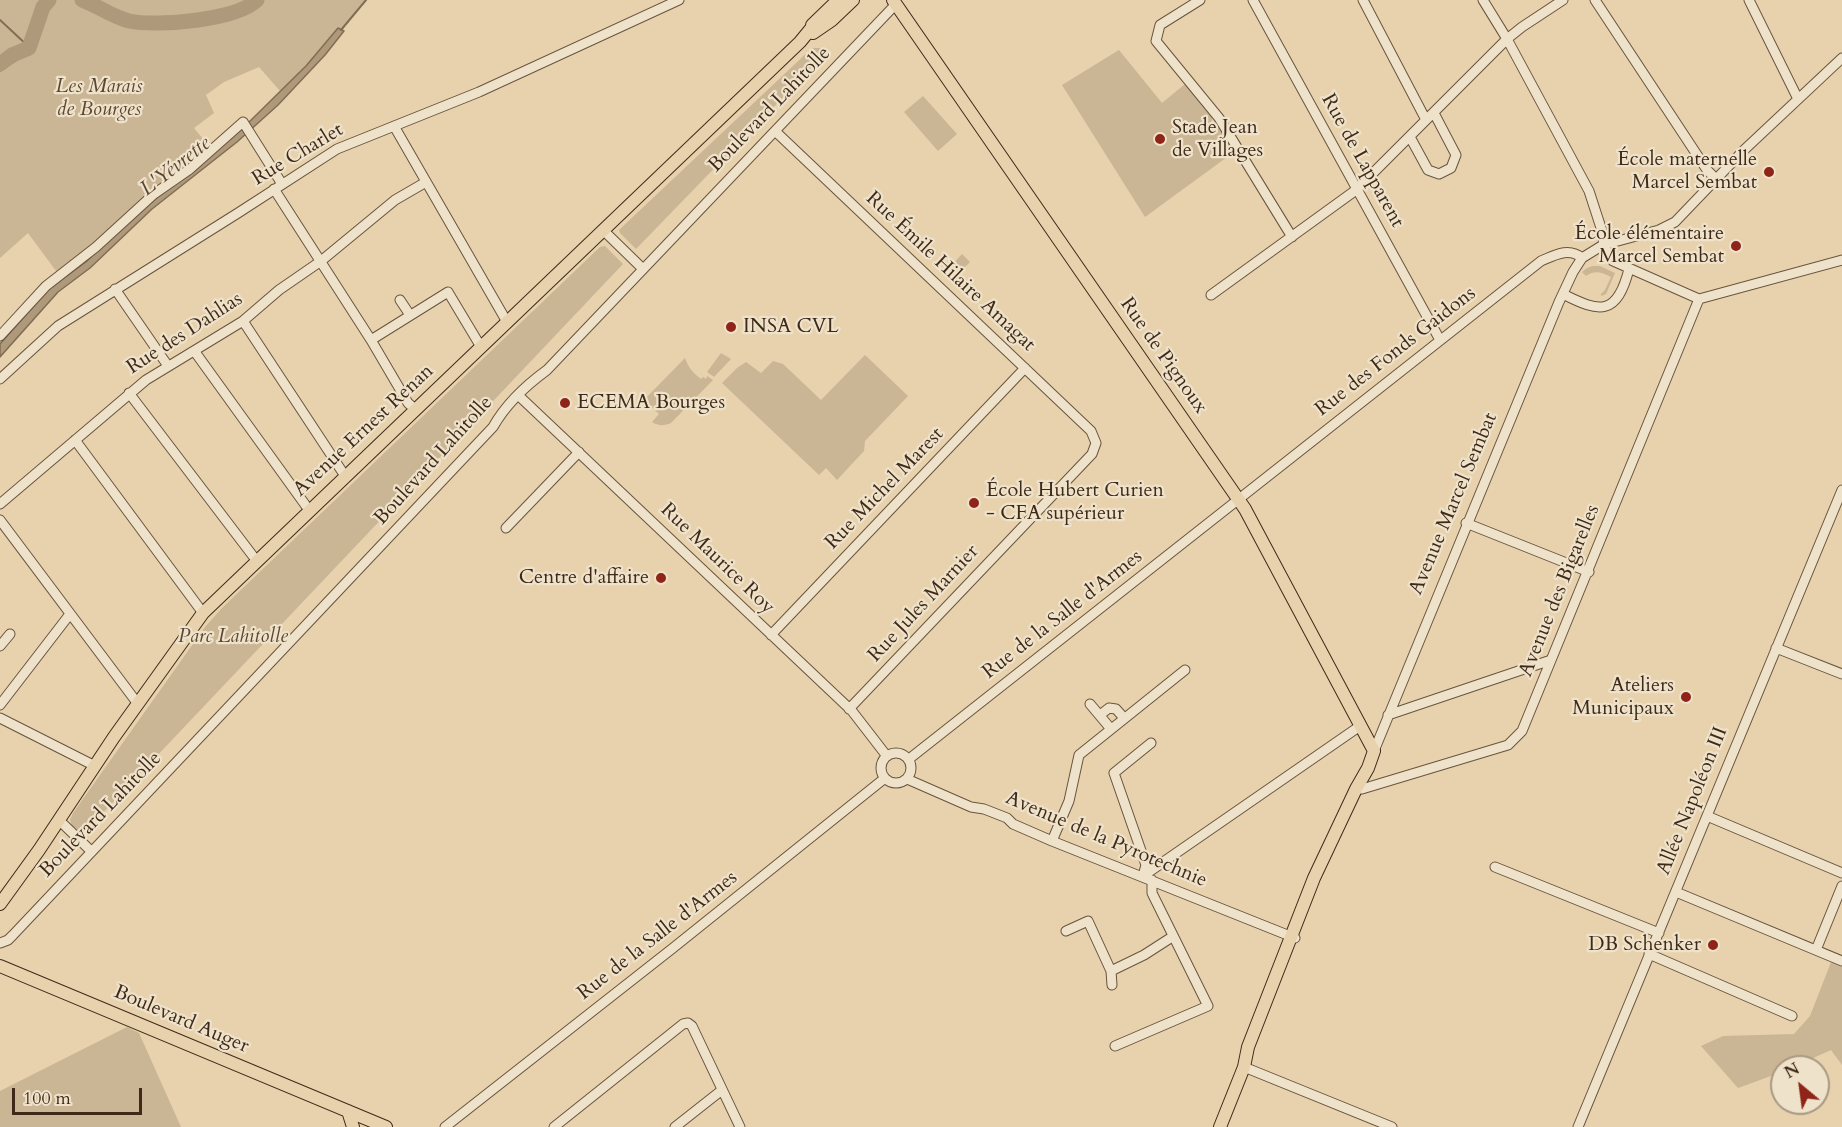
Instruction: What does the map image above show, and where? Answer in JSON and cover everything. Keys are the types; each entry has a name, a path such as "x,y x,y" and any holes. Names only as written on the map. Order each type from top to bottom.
{"main road":[{"name":"Avenue Ernest Renan","path":"800,42 800,35 838,0"},
{"name":"Avenue Ernest Renan","path":"0,912 4,899 203,613 800,42 832,20 853,0"},
{"name":"Rue de Pignoux","path":"894,2 1238,499 1374,751"},
{"name":"Avenue Marcel Sembat","path":"1220,1127 1244,1067 1248,1047 1294,937 1314,878 1359,789 1374,751"},
{"name":"Boulevard Auger","path":"0,966 382,1125"},
{"path":"348,1110 352,1127"},
{"path":"362,1127 367,1123 382,1125"}],"street":[{"name":"Rue Charlet","path":"0,379 58,326 337,149 529,70 679,0"},
{"path":"1200,0 1160,25 1156,41 1219,118 1292,237"},
{"name":"Rue de Lapparent","path":"1253,0 1440,340"},
{"path":"1363,0 1426,120"},
{"path":"1483,0 1507,39 1589,191 1604,237 1603,245 1613,261 1699,300 1842,260"},
{"path":"1211,295 1356,190 1507,39 1563,0"},
{"path":"1595,0 1707,170 1716,179"},
{"path":"1749,0 1798,99"},
{"name":"Boulevard Lahitolle","path":"0,943 13,935 485,436 501,413 532,381 547,370 775,131 894,2"},
{"path":"1582,258 1603,245 1659,230 1674,222 1842,58"},
{"path":"1410,137 1428,170 1439,174 1451,168 1456,155 1434,113"},
{"path":"0,336 46,286 96,246 154,194 246,126 321,261 408,402 416,410"},
{"path":"394,126 507,322"},
{"name":"Rue Émile Hilaire Amagat","path":"775,131 1091,431 1096,443"},
{"name":"Rue des Dahlias","path":"0,504 146,380 243,321 279,290 321,261 395,200 426,182"},
{"path":"603,230 643,269"},
{"name":"Rue des Fonds Gaidons","path":"1238,499 1541,261 1564,252 1573,252 1582,258"},
{"name":"Avenue Marcel Sembat","path":"1374,751 1466,523 1561,298 1582,258"},
{"path":"1561,298 1595,308 1606,307 1619,296 1629,269"},
{"path":"115,289 168,366"},
{"path":"371,340 448,292 482,347"},
{"path":"400,300 410,315"},
{"name":"Avenue des Bigarelles","path":"1359,789 1508,745 1522,731 1699,300"},
{"path":"243,321 345,476"},
{"path":"195,352 309,510"},
{"name":"Rue Michel Marest","path":"771,635 1025,368"},
{"path":"129,393 256,560"},
{"name":"Rue Maurice Roy","path":"518,395 849,709 886,755"},
{"path":"75,440 203,613"},
{"name":"Rue Jules Marnier","path":"849,709 1092,454 1096,443"},
{"path":"506,528 579,452"},
{"name":"Allée Napoléon III","path":"1578,1127 1842,490"},
{"name":"Rue de la Salle d'Armes","path":"909,759 1238,499"},
{"path":"0,520 138,704"},
{"path":"1466,523 1589,572"},
{"path":"0,705 70,614"},
{"path":"0,646 10,634"},
{"path":"1776,648 1842,674"},
{"path":"1388,715 1551,660"},
{"path":"1052,841 1069,801 1079,755 1185,670"},
{"path":"1090,704 1111,729"},
{"path":"1100,715 1109,708 1116,709 1124,718"},
{"path":"0,718 95,766"},
{"path":"1148,878 1360,726"},
{"path":"1115,1046 1208,1006 1152,893 1146,865 1114,773 1151,743"},
{"path":"894,752 903,753 909,759 912,765 911,773 907,778 896,783 885,778 880,766 886,755 894,752"},
{"name":"Rue de la Salle d'Armes","path":"449,1124 885,778"},
{"name":"Avenue de la Pyrotechnie","path":"907,778 971,807 984,809 1007,818 1013,824 1052,841 1294,937"},
{"path":"1707,816 1842,873"},
{"path":"59,820 91,851"},
{"path":"1495,867 1659,933"},
{"path":"1816,950 1842,886"},
{"path":"1676,892 1842,961"},
{"path":"1066,931 1088,921 1111,971 1112,985"},
{"path":"1111,971 1144,955 1172,937"},
{"path":"1649,954 1792,1016"},
{"path":"554,1127 683,1024 688,1023 692,1026 740,1127"},
{"path":"1244,1067 1392,1127"},
{"path":"675,1127 722,1090"}],"green space":[{"name":"Les Marais de Bourges","path":"0,0 366,0 304,74 280,91 259,67 224,82 206,95 214,113 194,128 216,155 68,280 62,279 28,233 0,258"},
{"path":"812,48 820,48 826,53 636,249 619,230"},
{"name":"Stade Jean de Villages","path":"1119,50 1162,103 1185,84 1213,117 1211,122 1217,125 1234,152 1145,217 1062,85"},
{"path":"923,96 957,134 938,151 904,112"},
{"name":"Parc Lahitolle","path":"605,246 623,264 80,837 73,829 70,820 73,813 205,627 222,608 600,247"},
{"path":"962,254 970,262 957,275 949,268"},
{"path":"1593,266 1600,266 1615,273 1606,294 1601,296 1611,277 1598,272 1586,276 1582,272"},
{"path":"721,353 731,359 714,377 707,372"},
{"path":"865,355 908,396 865,441 864,451 837,480 826,468 819,475 722,383 746,362 761,373 773,361 783,364 821,400"},
{"path":"685,358 691,370 701,379 703,377 706,379 707,376 713,380 671,423 661,425 654,423 652,422 659,414 644,400"},
{"path":"1833,957 1842,961 1842,1065 1831,1050 1820,1055 1770,1055 1770,1076 1738,1088 1701,1046 1723,1036 1794,1034 1810,1016"},
{"path":"127,1027 139,1033 181,1127 0,1127 0,1091"}],"shaded area":[{"path":"338,28 344,31 278,105 237,142 152,209 90,268 58,292 0,357 0,344 48,290 87,261 121,227 247,124 306,66"},
{"path":"27,46 32,50 0,71 0,66"}],"waterway":[{"path":"0,64 12,55 29,48 43,7 49,0"},
{"path":"82,0 117,17 142,23 177,22 215,17 247,7 257,0"},
{"name":"L'Yévrette","path":"341,30 366,0"},
{"path":"0,20 29,47"}],"place":[{"name":"Stade Jean de Villages","path":"1160,139"},
{"name":"École maternelle Marcel Sembat","path":"1769,172"},
{"name":"École élémentaire Marcel Sembat","path":"1736,246"},
{"name":"INSA CVL","path":"731,327"},
{"name":"ECEMA Bourges","path":"565,403"},
{"name":"École Hubert Curien - CFA supérieur","path":"974,503"},
{"name":"Centre d'affaire","path":"661,578"},
{"name":"Ateliers Municipaux","path":"1686,697"},
{"name":"DB Schenker","path":"1713,945"}]}
